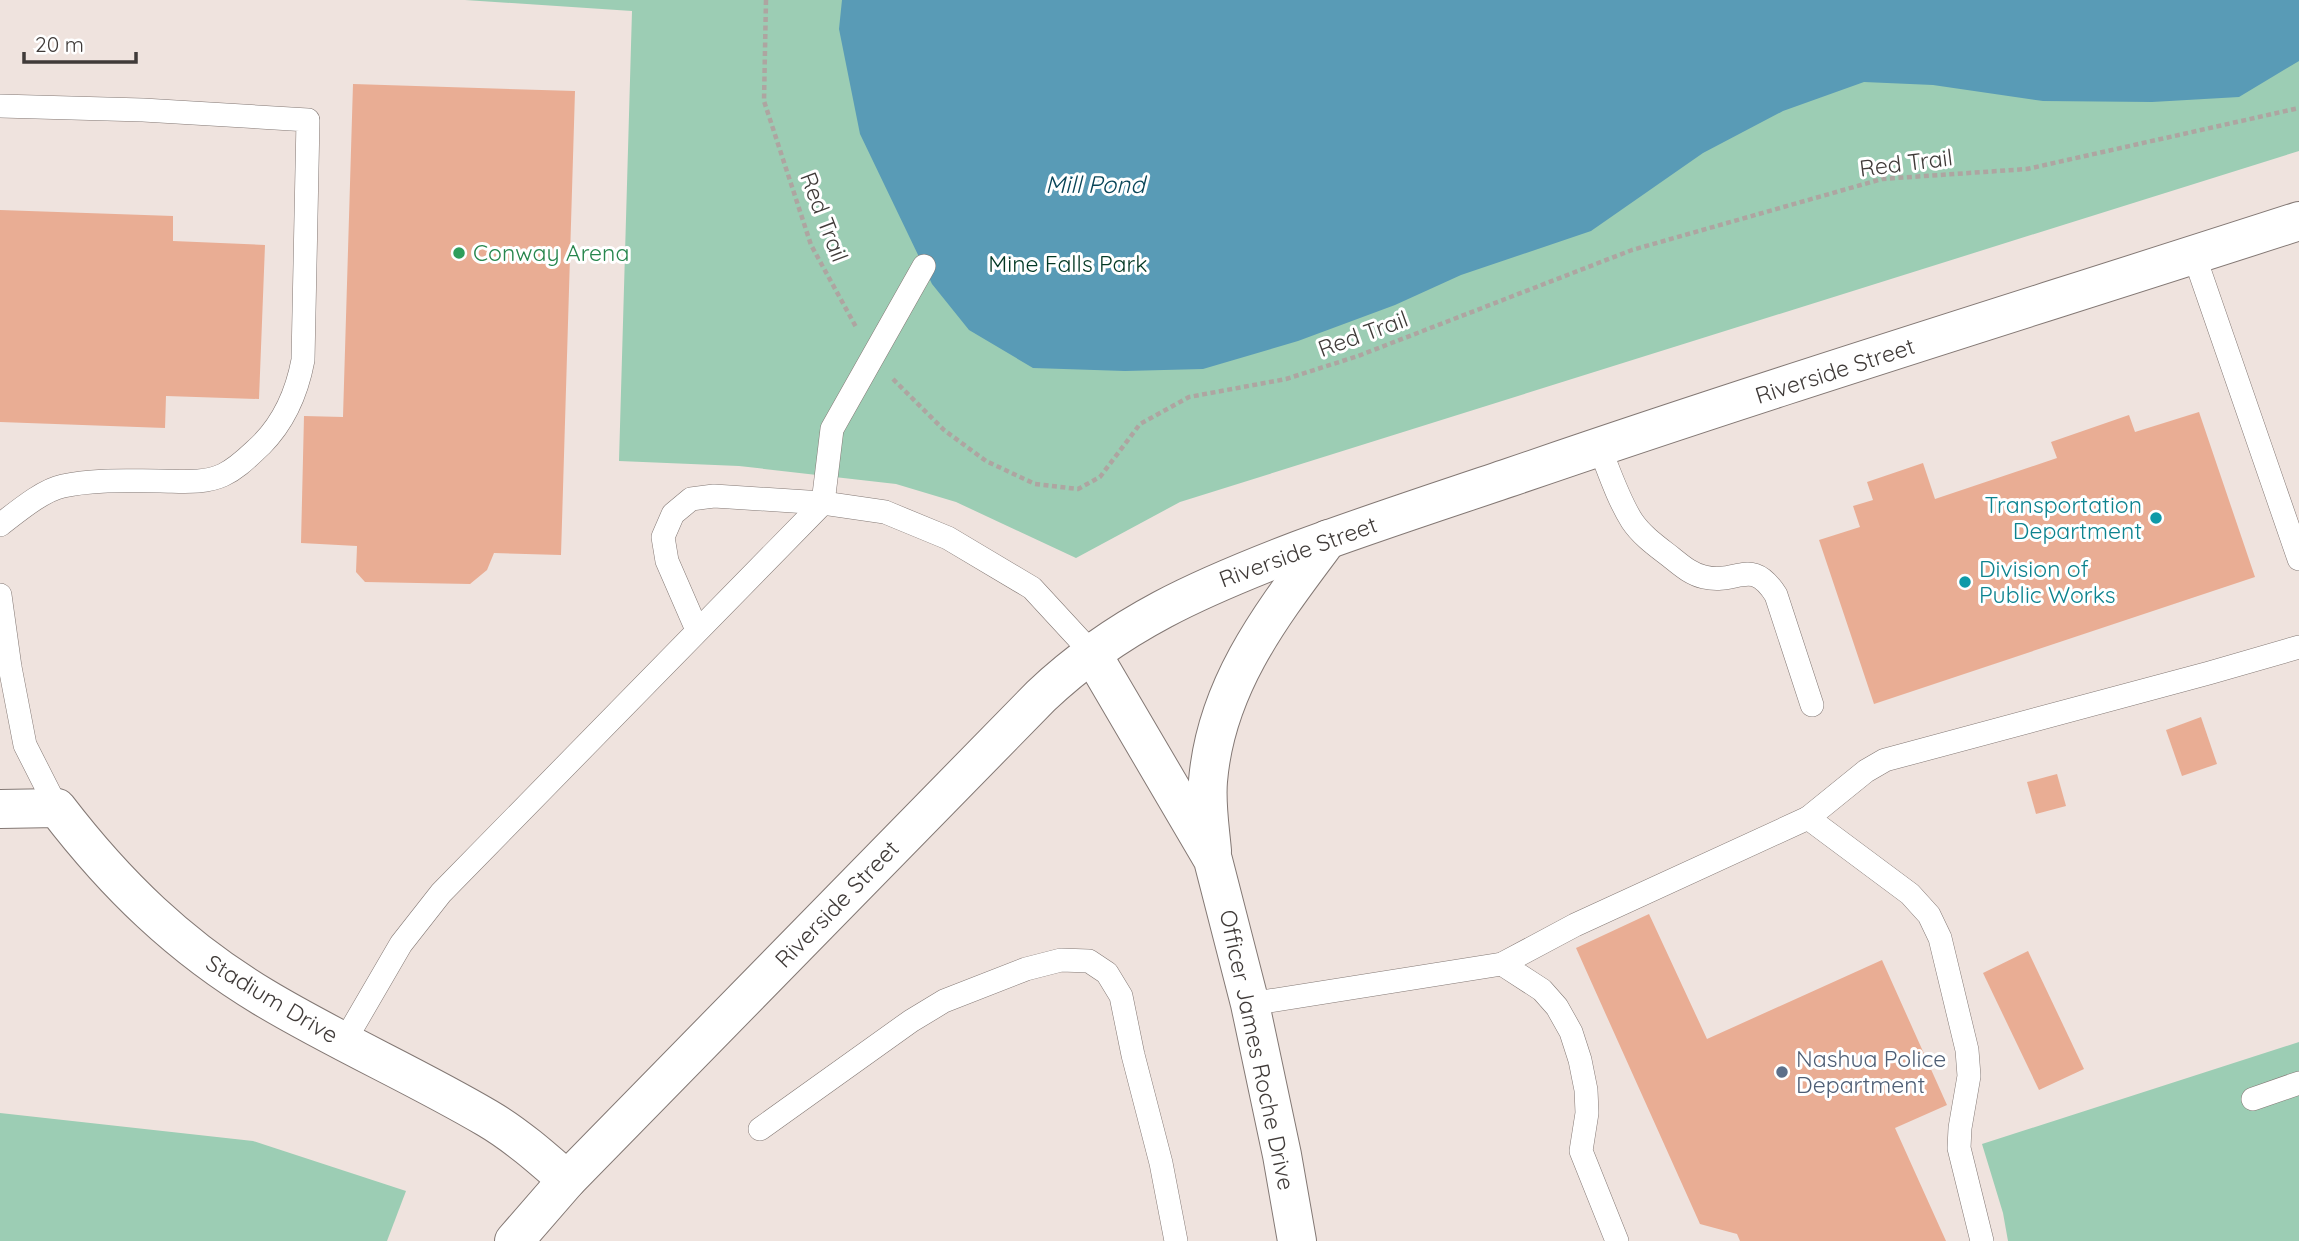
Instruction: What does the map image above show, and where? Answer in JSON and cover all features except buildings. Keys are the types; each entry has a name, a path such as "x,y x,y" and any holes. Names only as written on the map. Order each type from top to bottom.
{"street":[{"name":"Riverside Street","path":"514,1241 567,1180 1041,696 1091,652 1160,609 1222,579 1599,446 2299,221"},
{"name":"Officer James Roche Drive","path":"1297,1241 1250,1004 1213,860 1208,783 1221,714 1237,675 1261,631 1328,540"},
{"name":"Officer James Roche Drive","path":"1091,652 1213,860"},
{"path":"0,809 57,808"},
{"name":"Stadium Drive","path":"57,808 109,872 152,916 190,948 263,997 488,1119 539,1155 567,1180"}],"lane":[{"path":"0,106 144,110 308,120 303,360 299,383 289,408 268,438 242,463 222,476 195,482 95,481 60,486 0,525"},
{"path":"2194,255 2299,559"},
{"path":"344,1042 401,944 440,893 823,503 832,429 924,266"},
{"path":"1599,446 1632,522 1645,537 1688,571 1702,577 1717,579 1755,574 1767,581 1776,595 1812,705"},
{"path":"697,630 667,561 663,537 673,514 691,499 714,496 823,503 885,512 948,538 1032,589 1091,652"},
{"path":"0,595 24,745 57,808"},
{"path":"1250,1004 1502,964 1575,925 1808,818 1866,771 1885,760 2299,647"},
{"path":"1808,818 1909,894 1929,915 1940,938 1967,1050 1969,1076 1959,1148 1982,1241"},
{"path":"760,1129 911,1021 944,1001 1026,969 1061,960 1089,961 1107,974 1121,996 1161,1163 1176,1241"},
{"path":"1502,964 1542,990 1557,1007 1570,1032 1580,1060 1586,1090 1587,1113 1581,1151 1617,1241"},
{"path":"2253,1099 2299,1083"}],"path":[{"name":"Red Trail","path":"766,0 764,101 811,245 873,359 944,430 986,461 1035,484 1078,489 1100,477 1140,424 1189,397 1286,379 1357,356 1632,250 1882,179 2027,169 2299,107"}],"green space":[{"name":"Mine Falls Park","path":"465,0 2299,0 2299,151 1180,502 1076,558 956,502 896,484 739,466 619,461 632,11"},
{"path":"2299,1042 2299,1241 2008,1241 2003,1213 1982,1144"},
{"path":"0,1113 253,1141 406,1191 387,1241 0,1241"}],"water":[{"name":"Mill Pond","path":"842,0 2299,0 2299,61 2239,97 2152,102 2043,101 1933,85 1864,82 1783,111 1703,153 1591,231 1461,275 1395,305 1298,341 1203,369 1125,371 1033,368 969,330 932,284 860,134 839,29"}],"place":[{"name":"Conway Arena","path":"459,253"},
{"name":"Transportation Department","path":"2156,518"},
{"name":"Division of Public Works","path":"1965,582"},
{"name":"Nashua Police Department","path":"1782,1072"}]}
